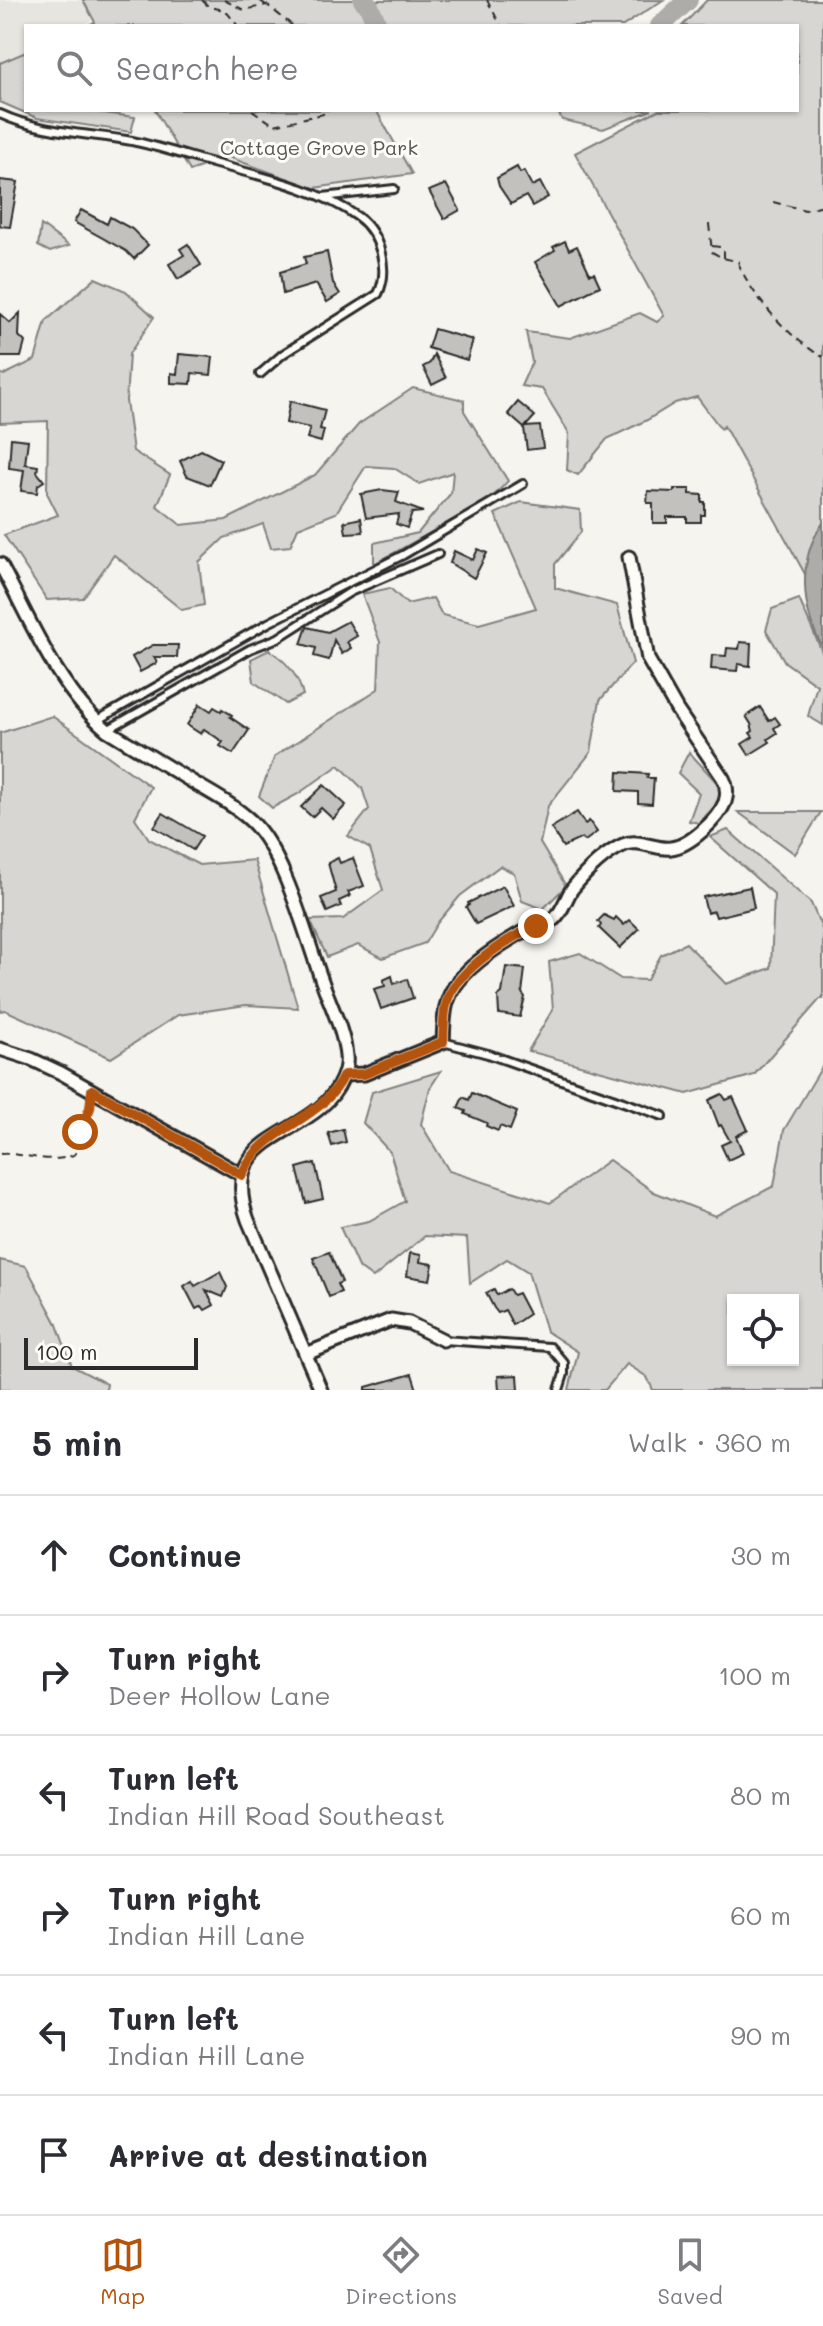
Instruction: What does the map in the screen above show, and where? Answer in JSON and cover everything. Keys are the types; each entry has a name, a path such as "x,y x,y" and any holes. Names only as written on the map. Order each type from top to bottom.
{"street":[{"path":"344,1075 364,1074 443,1042 448,1000 457,983 476,964 520,933 552,920 571,890 591,869 616,850 636,842 655,848 675,848 713,819 724,803 727,788 723,778 677,710 648,659 629,557"},
{"path":"0,564 67,688 96,721 232,806 254,824 284,876 340,1030 347,1059 344,1075 327,1101 268,1140 253,1154 242,1175 242,1203 321,1390"},
{"path":"0,1049 31,1059 92,1090 242,1175"},
{"path":"306,1354 391,1320 409,1323 443,1340"}],"lane":[{"path":"0,114 34,126 134,141 323,197 365,224 383,257 383,282 378,294 283,354 260,374"},
{"path":"323,197 394,189"},
{"path":"96,721 268,623 403,555 523,484"},
{"path":"107,730 250,649 278,638 350,592 438,554"},
{"path":"443,1042 488,1054 663,1116"},
{"path":"443,1340 550,1347 564,1363 559,1390"}],"path":[{"path":"202,0 209,7 225,10 236,24"},
{"path":"224,0 244,10 267,5"},
{"path":"259,0 291,24"},
{"path":"487,0 500,24"},
{"path":"255,112 274,125 324,112"},
{"path":"773,202 805,210 823,205"},
{"path":"709,224 712,252 739,262 746,281 775,316 811,350 823,357"},
{"path":"711,246 721,247 724,258"},
{"path":"0,1154 51,1158 75,1154 90,1108 92,1090"}],"shaded area":[{"path":"0,0 93,0 101,15 85,24 24,24 24,58 0,72"},
{"path":"823,523 823,648 810,618 805,585 809,552"}],"green space":[{"path":"83,0 663,0 626,24 91,24 95,22"},
{"path":"707,0 820,0 823,4 823,607 724,426 721,429 697,397 675,403 607,439 578,475 567,470 569,433 542,389 521,386 532,362 526,332 570,338 640,313 657,322 664,316 575,153 654,112 799,112 799,24 684,24"},
{"path":"24,53 24,112 96,112 135,117 131,132 37,118 0,102 0,63"},
{"name":"Cottage Grove Park","path":"156,112 377,112 412,174 314,188 228,157 190,171"},
{"path":"558,112 647,112 603,129 562,120"},
{"path":"41,225 69,246 50,252 38,246"},
{"path":"95,278 126,291 154,317 129,354 126,401 133,451 170,475 157,506 181,525 226,520 315,475 359,424 413,388 464,400 464,411 508,481 492,498 374,564 374,543 418,533 451,493 453,472 419,484 394,468 366,466 336,513 298,528 290,546 271,548 263,524 224,538 199,562 204,605 182,610 114,555 83,598 47,600 4,535 58,515 47,493 48,421 0,423 0,373 4,375 35,360 46,321"},
{"path":"521,502 580,510 581,532 555,564 555,588 617,605 633,663 600,700 591,752 548,806 540,843 566,886 543,909 522,901 514,873 500,866 460,896 425,943 383,958 358,945 327,957 310,920 343,919 383,890 370,849 348,836 369,809 362,788 339,765 272,808 259,796 275,756 378,689 380,642 362,594 390,588 407,604 433,598 442,615 479,624 536,608 495,514"},
{"path":"799,599 823,654 823,725 808,716 817,685 785,662 766,630 772,609"},
{"path":"269,650 291,669 301,688 303,695 286,704 254,682 251,659"},
{"path":"52,716 151,787 135,818 149,839 199,865 254,860 298,1008 246,1005 178,1015 111,1058 5,1010 0,1011 0,733"},
{"path":"689,752 719,785 719,802 699,823 689,821 699,793 678,773"},
{"path":"738,812 821,812 795,854"},
{"path":"728,830 811,903 823,931 823,999 754,1075 687,1094 528,1051 553,1009 549,962 580,953 621,979 647,980 661,955 686,943 726,984 771,968 774,894 710,837"},
{"path":"823,1065 823,1390 653,1390 647,1377 627,1364 605,1390 569,1390 578,1352 546,1331 528,1272 507,1259 470,1283 467,1238 425,1236 373,1278 358,1267 340,1227 369,1221 405,1201 390,1152 363,1123 372,1092 441,1071 430,1088 421,1124 449,1171 550,1203 609,1160 654,1192 715,1216 774,1186 784,1130"},
{"path":"0,1260 26,1266 56,1322 72,1366 107,1384 106,1390 0,1390"}],"building":[{"path":"517,167 520,173 524,171 532,186 540,182 548,197 532,206 526,196 511,204 497,178"},
{"path":"0,180 18,182 10,227 0,226"},
{"path":"446,184 460,210 444,219 429,191"},
{"path":"81,210 107,224 110,217 132,229 148,245 134,259 126,251 74,222"},
{"path":"565,241 569,250 577,246 590,274 594,273 600,286 561,306 535,262"},
{"path":"188,244 201,265 178,279 169,264 184,255 180,249"},
{"path":"327,252 333,283 340,294 327,302 316,284 283,294 280,272 306,264 304,257"},
{"path":"20,313 19,336 25,342 21,357 0,357 0,314 10,323"},
{"path":"434,329 473,340 467,360 428,348"},
{"path":"179,354 213,357 211,375 192,373 191,384 171,383 171,373 177,374"},
{"path":"434,354 446,378 432,385 423,367 430,363"},
{"path":"290,401 325,410 320,429 324,430 321,442 307,438 310,428 286,423"},
{"path":"518,402 535,416 525,427 540,426 543,448 527,450 524,428 508,414"},
{"path":"11,438 28,440 25,464 38,466 37,472 44,481 38,485 37,493 21,491 24,470 9,468"},
{"path":"201,450 221,460 210,485 187,476 180,461"},
{"path":"674,489 690,489 690,494 702,495 705,515 701,515 701,522 687,522 687,517 667,517 667,523 653,523 653,503 647,503 648,491 674,492"},
{"path":"382,490 399,492 396,502 423,512 412,513 407,528 396,524 399,514 366,518 361,494"},
{"path":"361,518 363,532 346,533 344,522"},
{"path":"478,549 487,553 474,578 450,563 454,551 473,560"},
{"path":"348,621 357,636 347,642 351,648 342,654 334,640 329,660 314,656 316,648 301,644 307,627 328,632"},
{"path":"740,642 751,643 750,666 738,664 737,671 711,669 712,655 726,656 727,648 739,649"},
{"path":"153,645 178,645 177,657 154,657 157,663 140,672 132,657"},
{"path":"200,704 211,711 214,707 222,709 249,730 233,754 220,746 223,742 204,729 201,734 187,725"},
{"path":"760,707 769,721 775,717 780,724 774,728 777,733 768,739 770,742 749,755 742,744 753,737 746,716"},
{"path":"618,772 648,774 647,778 654,778 652,804 638,803 638,792 617,791"},
{"path":"324,785 346,805 333,819 321,808 312,817 301,807"},
{"path":"577,812 585,824 589,821 597,832 585,841 582,838 563,847 551,828"},
{"path":"163,813 202,836 193,850 154,827"},
{"path":"338,858 340,863 353,858 364,886 348,892 350,896 339,901 341,906 327,912 321,898 336,892 328,863"},
{"path":"503,886 514,906 476,924 466,907 468,903"},
{"path":"750,887 754,908 716,917 714,911 707,913 703,897"},
{"path":"604,915 614,920 616,917 624,925 630,920 639,929 620,948 599,928 601,925 598,921"},
{"path":"506,967 525,969 522,993 525,997 520,1017 499,1014 498,996 502,993"},
{"path":"392,976 394,984 407,979 413,998 381,1009 374,989 385,986 383,980"},
{"path":"472,1093 517,1112 510,1130 500,1126 498,1131 486,1126 487,1123 458,1108 463,1097 469,1100"},
{"path":"722,1094 726,1100 733,1097 748,1130 736,1136 743,1153 728,1160 721,1145 730,1141 719,1126 709,1100"},
{"path":"343,1129 346,1142 332,1146 328,1133"},
{"path":"315,1163 323,1199 306,1203 297,1168"},
{"path":"329,1252 342,1282 337,1284 341,1292 329,1297 313,1258"},
{"path":"410,1253 421,1255 420,1262 433,1264 430,1280 407,1276"},
{"path":"220,1272 227,1287 223,1297 206,1290 214,1305 205,1310 202,1306 196,1309 184,1286 192,1281 195,1286"},
{"path":"494,1289 497,1295 509,1289 513,1295 518,1293 529,1314 513,1325 505,1310 498,1313 486,1293"},
{"path":"412,1374 417,1390 366,1390 366,1387"},
{"path":"518,1375 519,1390 499,1390 498,1376"}],"waterway":[{"path":"363,0 377,24"},
{"path":"662,24 688,0"}],"route":[{"path":"80,1132 90,1108 92,1090 242,1175 253,1154 268,1140 327,1101 344,1075 364,1074 443,1042 448,1000 457,983 476,964 520,933 536,926"}]}
